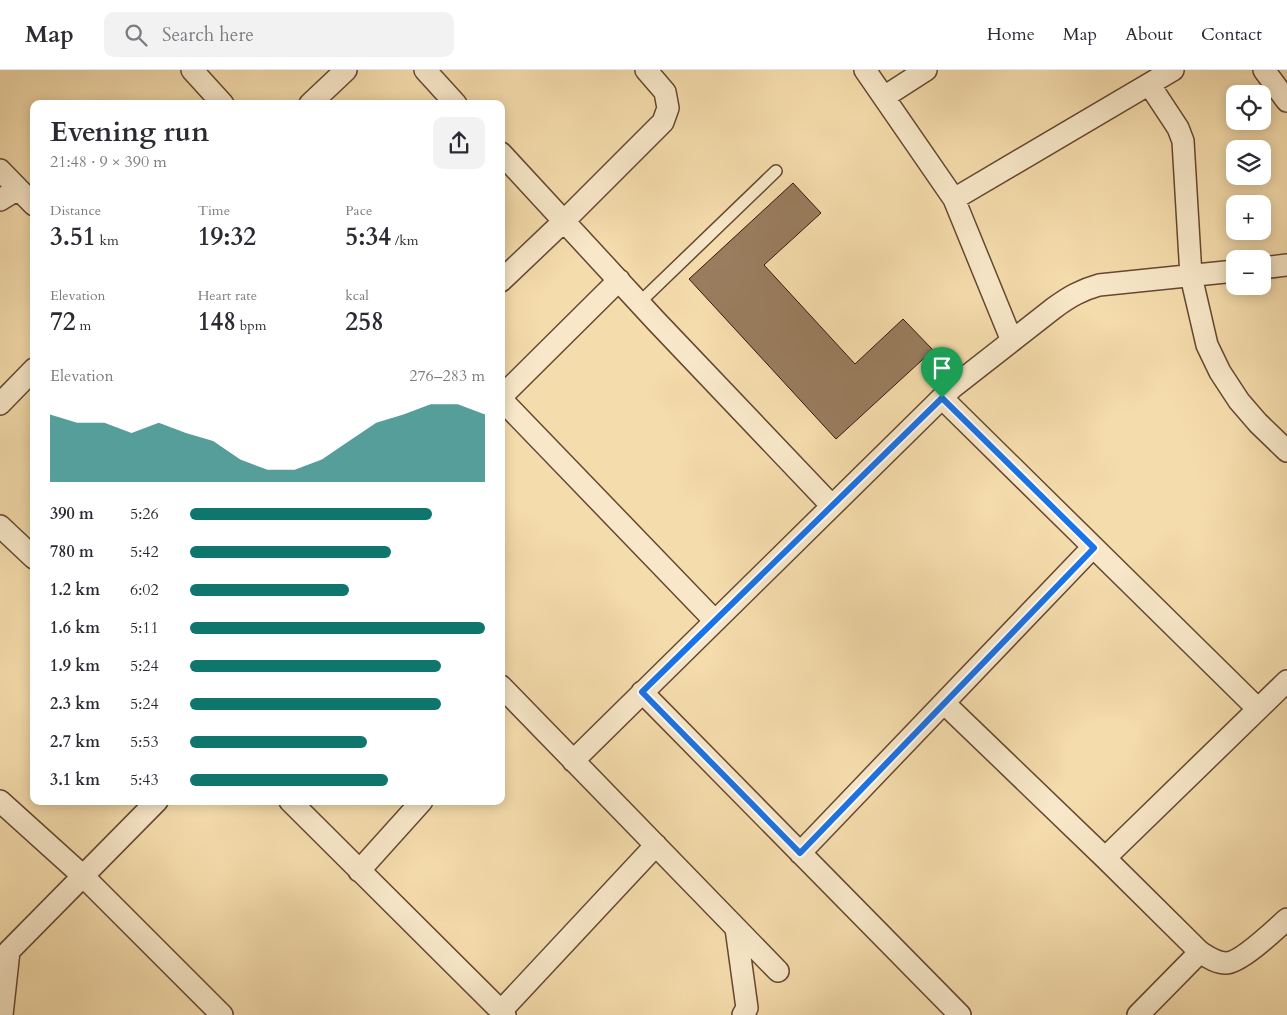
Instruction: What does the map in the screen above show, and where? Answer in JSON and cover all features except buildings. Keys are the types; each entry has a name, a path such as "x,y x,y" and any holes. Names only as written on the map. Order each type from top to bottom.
{"street":[{"path":"192,70 219,100"},
{"path":"314,100 346,70"},
{"path":"425,70 452,100"},
{"path":"505,277 663,122 668,108 665,92 646,70"},
{"path":"865,70 954,199 1012,341"},
{"path":"884,97 926,70"},
{"path":"954,199 1173,70"},
{"path":"1264,70 1287,101"},
{"path":"1149,84 1178,128 1183,140 1190,276 1207,345 1220,372 1239,401 1258,423 1287,451"},
{"path":"505,157 832,506"},
{"path":"0,170 30,201"},
{"path":"0,200 18,189"},
{"path":"1271,267 1287,266"},
{"path":"573,761 953,387 1060,304 1084,289 1099,285 1226,272"},
{"path":"505,394 619,280"},
{"path":"0,404 30,373"},
{"path":"942,398 1258,709"},
{"path":"505,402 715,621"},
{"path":"0,526 30,554"},
{"path":"800,853 1094,548"},
{"path":"1105,858 1287,680"},
{"path":"642,692 960,1015"},
{"path":"505,700 573,761 778,971"},
{"path":"944,703 1200,952 1213,960 1227,963 1240,958 1287,920"},
{"path":"0,801 83,876 222,1015"},
{"path":"2,1015 4,951 83,876 153,805"},
{"path":"294,805 503,1013 656,846"},
{"path":"359,870 418,805"},
{"path":"736,928 747,1008 743,1015"},
{"path":"1138,1015 1200,952"}],"lane":[{"path":"640,303 776,171"}],"route":[{"path":"942,398 1094,548 800,853 642,692 942,398"}]}
